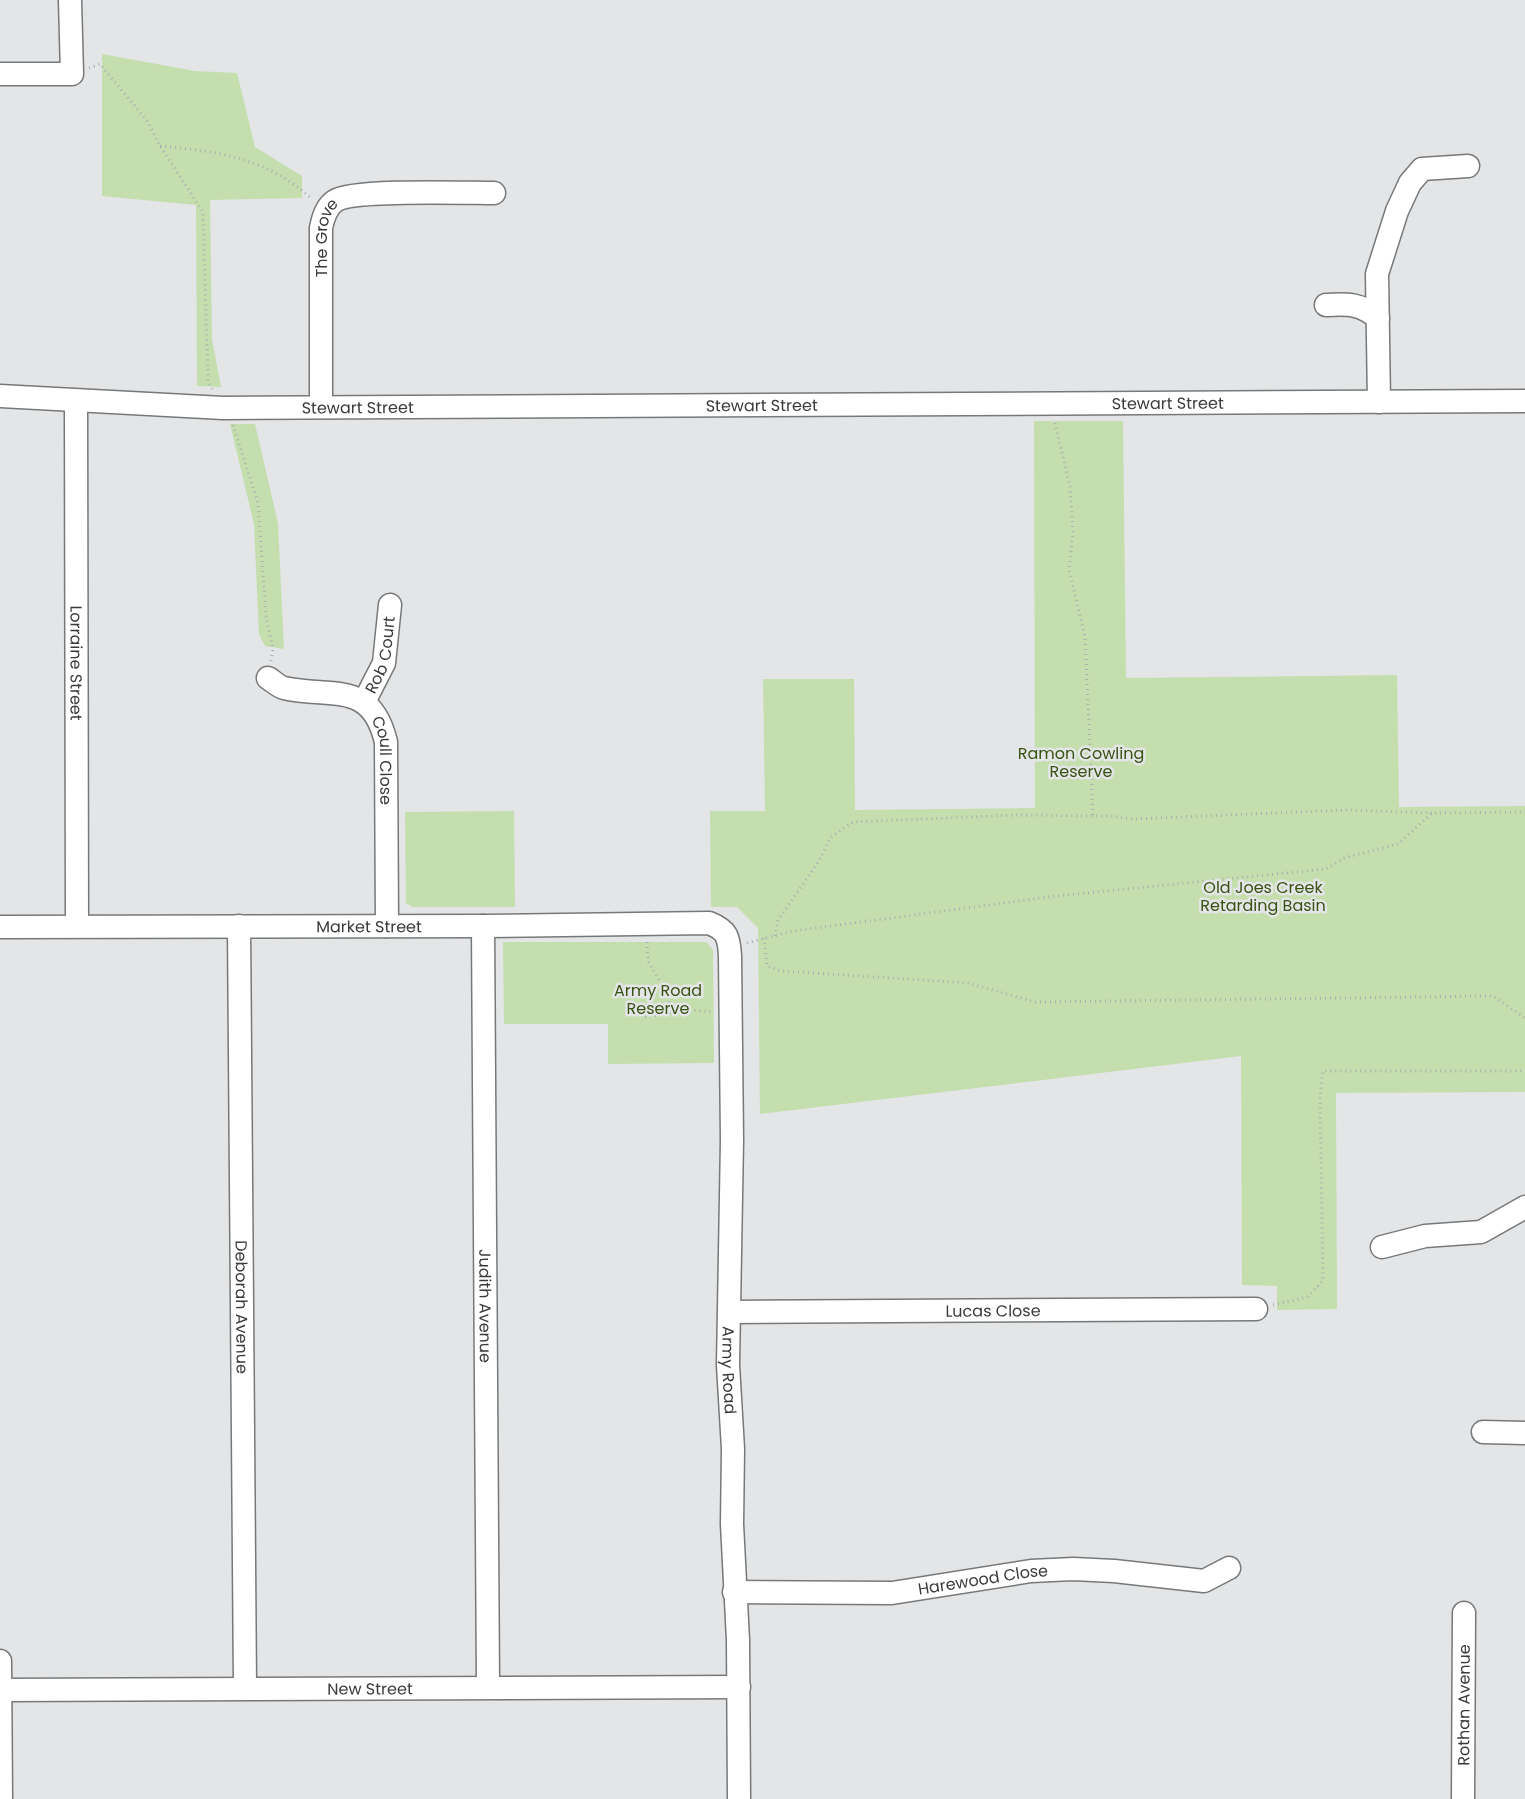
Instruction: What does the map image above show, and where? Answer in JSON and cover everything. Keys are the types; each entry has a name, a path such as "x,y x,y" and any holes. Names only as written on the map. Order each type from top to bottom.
{"street":[{"path":"0,74 72,74 70,0"},
{"path":"1379,402 1377,274 1397,211 1410,183 1422,169 1468,166"},
{"name":"The Grove","path":"321,407 321,228 325,212 335,201 357,194 494,193"},
{"path":"1326,305 1352,304 1366,308 1378,318"},
{"name":"Stewart Street","path":"0,396 223,408 1525,401"},
{"name":"Lorraine Street","path":"76,401 77,926"},
{"name":"Rob Court","path":"364,702 384,663 390,605"},
{"name":"Coull Close","path":"268,678 282,688 329,692 358,698 364,702 382,727 386,742 386,926"},
{"name":"Market Street","path":"0,926 483,926 708,923 722,928 730,941"},
{"name":"Deborah Avenue","path":"239,926 245,1688"},
{"name":"Judith Avenue","path":"483,926 488,1686"},
{"name":"Army Road","path":"730,941 732,1140 731,1312 728,1365 733,1449 732,1524 739,1687 739,1799"},
{"path":"1382,1247 1425,1236 1481,1232 1525,1207"},
{"name":"Lucas Close","path":"731,1312 1256,1309"},
{"path":"1483,1432 1525,1433"},
{"name":"Harewood Close","path":"734,1592 892,1593 1031,1571 1073,1569 1114,1571 1204,1581 1230,1568"},
{"name":"Rothan Avenue","path":"1463,1799 1464,1612"},
{"path":"0,1661 1,1799"},
{"name":"New Street","path":"0,1690 488,1686 739,1687"}],"path":[{"path":"72,74 100,64 148,122 160,146 203,212 208,382 236,431 258,503 266,615 273,649"},
{"path":"160,146 236,156 266,167 306,195 325,212"},
{"path":"1054,417 1070,487 1072,532 1070,570 1086,636 1093,816"},
{"path":"775,936 778,920 819,860 831,838 853,822 1016,815 1093,816 1134,819 1346,810 1432,813 1525,812"},
{"path":"730,941 742,944 793,931 1056,896 1326,869 1344,858 1398,844 1432,813"},
{"path":"764,938 767,966 782,970 968,983 1035,1002 1493,996 1525,1018"},
{"path":"648,939 648,961 667,993 672,1012"},
{"path":"645,1017 691,1010 716,1012"},
{"path":"1256,1309 1307,1297 1323,1281 1320,1098 1323,1071 1525,1071"}],"green space":[{"path":"102,54 195,71 237,73 255,147 302,176 302,198 210,200 212,339 221,387 197,386 196,205 102,196"},
{"name":"Old Joes Creek Retarding Basin","path":"1034,421 1123,421 1126,678 1397,675 1399,807 1525,806 1525,1092 1336,1093 1337,1309 1277,1310 1277,1286 1242,1285 1241,1056 760,1114 758,928 737,907 711,907 710,811 765,811 763,679 854,679 855,810 1035,808"},
{"path":"230,424 255,424 278,523 284,649 265,646 259,634 254,524"},
{"path":"514,811 515,907 413,907 406,903 405,812"},
{"name":"Army Road Reserve","path":"503,942 706,942 713,950 714,1063 608,1064 608,1024 504,1024"}],"park label":[{"name":"Ramon Cowling Reserve","path":"1081,762"}]}
